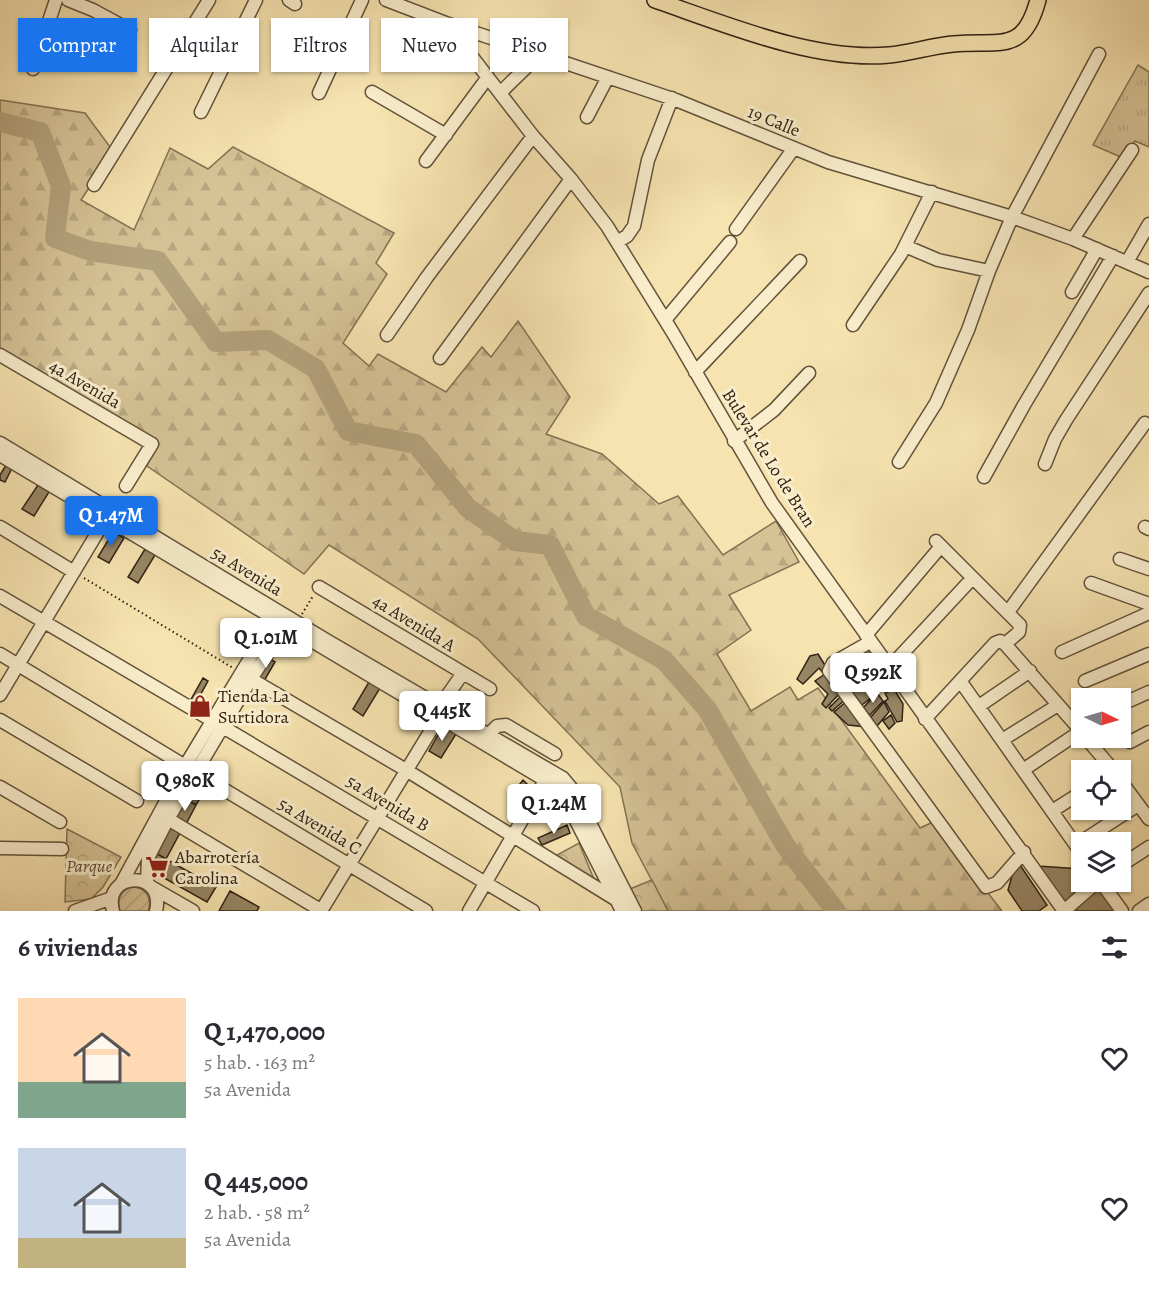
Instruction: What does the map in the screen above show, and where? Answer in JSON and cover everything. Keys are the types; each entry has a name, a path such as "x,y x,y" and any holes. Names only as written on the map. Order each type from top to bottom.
{"main road":[{"path":"655,0 817,51 889,55 951,44 1013,41 1025,32 1038,0"}],"street":[{"path":"50,18 56,0"},
{"path":"69,0 108,18"},
{"path":"94,185 209,0"},
{"path":"201,112 256,0"},
{"path":"319,93 362,0"},
{"name":"19 Calle","path":"386,0 433,18"},
{"path":"899,462 936,403 968,330 989,271 1012,217 1099,54"},
{"name":"19 Calle","path":"568,63 672,98 828,162 1012,217 1148,270"},
{"name":"Bulevar de Lo de Bran","path":"478,64 533,136 571,179 617,242 772,503 1024,852 1064,911"},
{"path":"500,93 522,72"},
{"path":"426,161 488,77"},
{"path":"587,117 608,77"},
{"path":"372,92 446,135"},
{"path":"617,242 627,236 634,226 648,160 672,98"},
{"path":"387,335 426,277 533,136"},
{"path":"736,229 794,148"},
{"path":"1073,239 1132,150"},
{"path":"440,358 571,179"},
{"path":"853,325 905,246 932,192"},
{"path":"1126,262 1149,224"},
{"path":"665,320 730,242"},
{"path":"905,246 938,260 989,271"},
{"path":"1072,292 1097,249"},
{"path":"984,477 1113,256"},
{"path":"695,372 800,261"},
{"path":"1045,464 1066,420 1149,293"},
{"name":"4a Avenida","path":"0,356 152,444 126,486"},
{"path":"734,441 774,410 809,374"},
{"path":"1008,612 1145,423"},
{"name":"5a Avenida","path":"0,443 277,615"},
{"name":"5a Avenida","path":"0,455 105,520 291,622 460,723 546,779 564,797 619,905"},
{"path":"0,694 105,520"},
{"path":"0,527 74,572"},
{"path":"1005,644 1019,632 1020,625 936,546 868,638 833,663 829,671 986,887 997,883 1024,852"},
{"path":"1120,559 1149,569"},
{"path":"1091,583 1149,604"},
{"path":"890,668 967,584"},
{"name":"4a Avenida A","path":"319,587 490,689"},
{"name":"5a Avenida B","path":"0,596 378,817 533,911"},
{"path":"1062,652 1149,613"},
{"path":"82,910 112,904 117,888 218,724 277,615"},
{"path":"246,676 291,622"},
{"path":"926,719 995,643 1000,641 1071,720"},
{"name":"5a Avenida C","path":"0,654 426,911"},
{"path":"1085,681 1149,654"},
{"path":"979,706 1030,672"},
{"path":"168,819 322,911 463,673"},
{"path":"246,676 406,770 619,905"},
{"path":"961,681 1071,839"},
{"path":"1131,700 1149,692"},
{"path":"1002,740 1058,705"},
{"path":"0,720 137,801"},
{"name":"5a Avenida","path":"460,723 489,734 568,783 635,911"},
{"path":"489,734 497,726 506,725 555,754"},
{"path":"1131,741 1149,732"},
{"path":"1023,770 1071,741"},
{"path":"1095,748 1105,760"},
{"path":"156,911 157,902 150,886 148,858 190,769"},
{"path":"469,911 546,779"},
{"path":"0,787 60,822"},
{"path":"1131,795 1149,819"},
{"path":"0,797 17,797"},
{"path":"1052,811 1071,799"},
{"path":"1101,832 1138,805"},
{"path":"1131,859 1149,847"},
{"path":"0,848 62,849"},
{"path":"121,884 134,879 193,911"},
{"path":"1064,911 1087,892"},
{"path":"1107,892 1122,911"},
{"path":"1139,911 1149,904"}],"path":[{"path":"74,572 246,676"},
{"path":"291,622 319,587"}],"green space":[{"path":"1138,65 1149,72 1149,147 1135,141 1123,158 1093,145"},
{"path":"0,100 85,113 113,151 81,200 134,230 170,148 208,169 233,147 394,233 376,263 387,274 343,343 369,366 378,354 446,392 482,347 491,357 518,321 570,397 546,434 602,454 659,504 678,496 723,555 776,521 799,562 729,595 751,630 717,654 751,711 790,687 798,700 818,688 920,828 933,822 1002,911 668,911 632,843 620,787 478,639 329,545 304,574 147,466 157,440 0,352"},
{"name":"Parque","path":"67,829 121,857 103,887 91,899 65,902"},
{"path":"579,843 598,889 548,860"},
{"path":"652,880 668,911 642,911 630,889"},
{"path":"131,887 136,887 147,894 149,897 148,911 120,911 120,896"}],"building":[{"path":"6,465 12,468 5,482 0,480 0,475"},
{"path":"38,485 49,492 34,516 22,509"},
{"path":"113,532 124,538 109,563 98,557"},
{"path":"145,549 155,555 138,583 128,577"},
{"path":"868,648 880,665 849,690 832,668"},
{"path":"818,654 828,670 823,673 819,668 803,684 797,679 810,656"},
{"path":"267,657 275,662 264,681 256,676"},
{"path":"880,669 889,681 879,690 868,677"},
{"path":"825,674 840,693 826,708 822,704 828,694 815,681"},
{"path":"866,677 877,693 862,705 851,691"},
{"path":"203,678 208,681 197,701 206,706 203,711 189,703"},
{"path":"369,682 380,688 363,716 353,709"},
{"path":"894,689 903,704 902,721 897,722 885,701 888,699 885,693"},
{"path":"877,693 883,701 870,715 863,708"},
{"path":"842,695 846,699 832,711 829,708"},
{"path":"847,701 867,727 848,725 834,712"},
{"path":"884,702 889,712 877,726 870,718"},
{"path":"891,715 895,723 889,729 883,721"},
{"path":"443,726 456,734 441,758 429,751"},
{"path":"196,778 209,785 203,795 191,788"},
{"path":"523,780 527,784 519,793 515,790"},
{"path":"191,788 202,795 196,805 185,799"},
{"path":"185,799 196,805 185,826 173,819"},
{"path":"171,825 181,831 166,859 156,853"},
{"path":"567,825 570,833 542,845 538,838"},
{"name":"Abarrotería Carolina","path":"156,853 166,859 157,874 153,872 151,862"},
{"path":"166,859 216,887 207,902 157,874"},
{"path":"1020,865 1047,905 1039,911 1022,911 1008,890 1014,869"},
{"path":"1037,866 1071,868 1071,892 1081,892 1067,905"},
{"path":"230,891 259,907 257,911 219,911"},
{"path":"1092,892 1101,892 1114,911 1077,911 1075,907"}],"waterway":[{"path":"0,122 40,132 61,186 55,238 90,251 158,261 216,342 268,340 316,369 348,431 416,444 468,508 515,541 550,545 586,616 664,660 707,709 785,845 836,911"}],"place":[{"name":"Tienda La Surtidora","path":"200,706"},
{"name":"Abarrotería Carolina","path":"157,867"}]}
